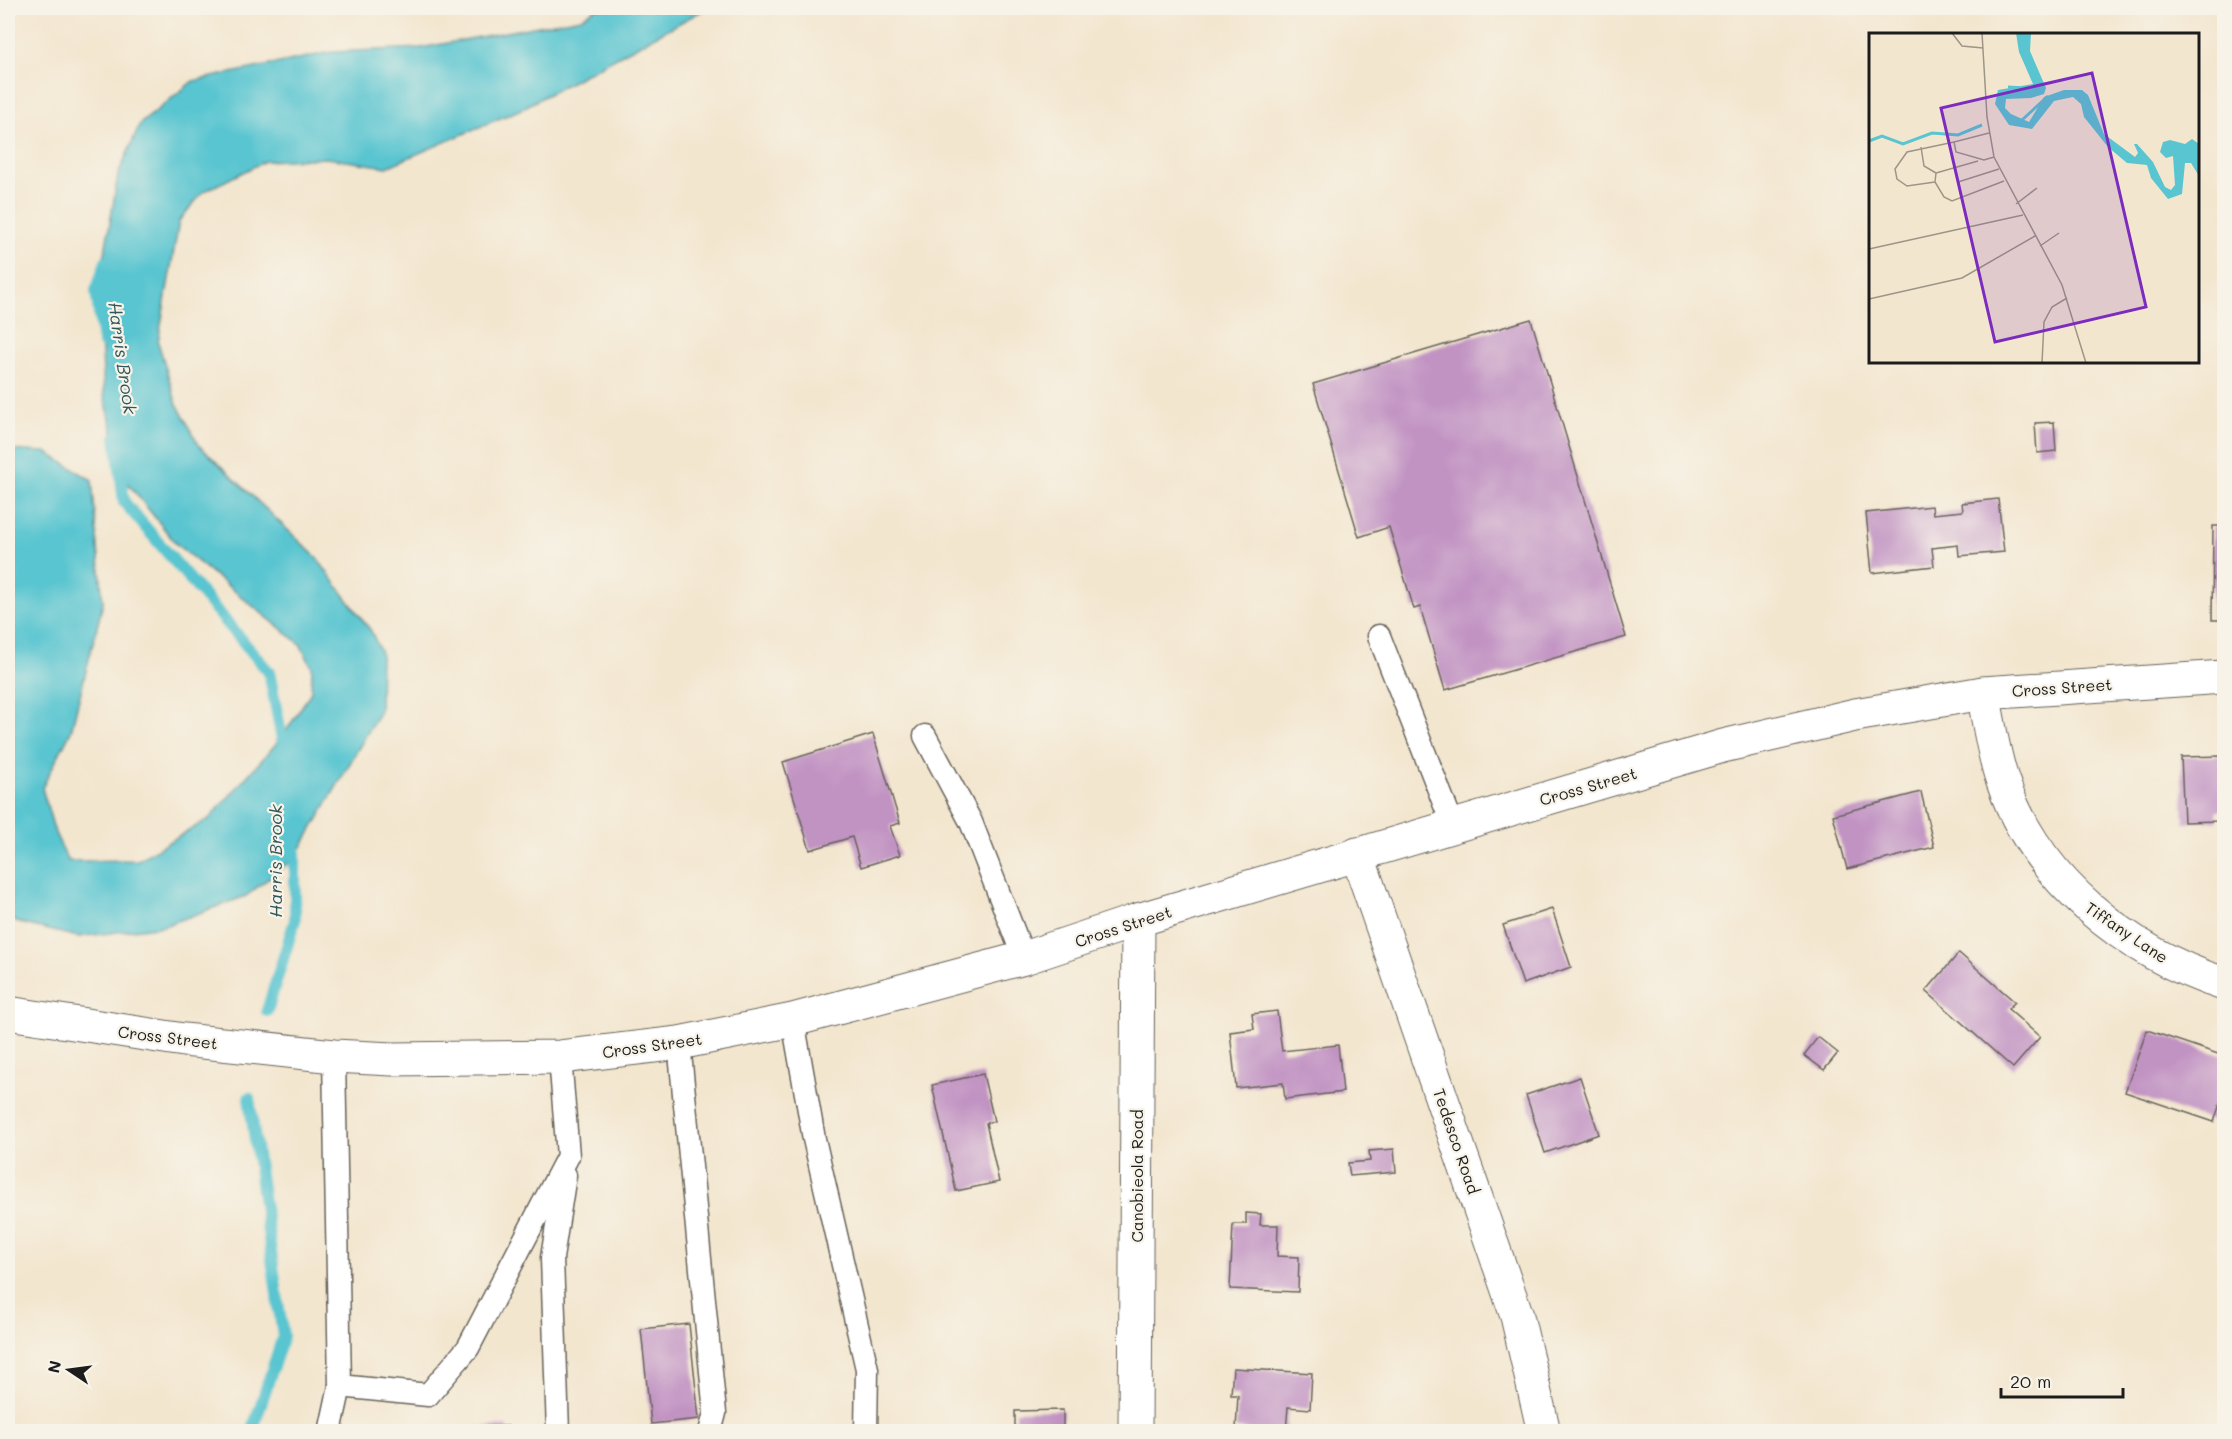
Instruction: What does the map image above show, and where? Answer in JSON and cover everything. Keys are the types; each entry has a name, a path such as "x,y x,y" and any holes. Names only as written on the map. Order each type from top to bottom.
{"street":[{"name":"Cross Street","path":"8,1013 184,1040 334,1056 392,1059 560,1057 679,1043 793,1020 1024,958 1138,920 1723,746 1855,715 1983,693 2224,677"},
{"name":"Tiffany Lane","path":"1983,693 2002,781 2035,848 2057,877 2085,904 2147,949 2181,967 2224,984"},
{"name":"Tedesco Road","path":"1357,854 1517,1316 1544,1431"},
{"name":"Canobieola Road","path":"1134,1431 1138,920"}],"lane":[{"path":"1379,636 1453,826"},
{"path":"925,736 971,822 1024,958"},
{"path":"793,1020 814,1139 867,1369 866,1431"},
{"path":"679,1043 715,1413 710,1431"},
{"path":"330,1431 340,1386 334,1056"},
{"path":"559,1431 552,1258 568,1156 560,1057"},
{"path":"340,1386 428,1395 468,1348 568,1156"}],"water":[{"path":"597,8 707,8 519,110 387,167 326,158 265,161 203,192 179,221 158,342 176,402 199,445 316,557 371,631 381,653 380,711 296,857 246,896 164,926 78,937 16,922 8,915 8,450 46,452 92,480 103,603 71,731 42,788 55,833 68,861 138,860 209,819 283,736 311,692 312,667 300,644 177,545 125,480 104,395 99,288 118,175 140,124 193,81 332,52 421,48 581,18"}],"building":[{"path":"1531,319 1626,637 1445,690 1420,607 1414,609 1389,527 1359,537 1313,384"},
{"path":"2054,422 2056,451 2037,453 2035,423"},
{"path":"1998,499 2004,552 1959,556 1958,545 1932,548 1934,566 1872,573 1866,513 1932,506 1933,514 1963,511 1962,503"},
{"path":"2213,526 2224,526 2224,620 2212,620"},
{"path":"873,734 900,823 890,826 900,855 861,867 852,837 810,850 783,762"},
{"path":"2224,756 2224,811 2217,811 2218,821 2184,822 2181,757"},
{"path":"1921,792 1934,847 1847,869 1833,815"},
{"path":"1552,909 1571,967 1523,984 1503,925"},
{"path":"1959,953 2015,1002 2008,1009 2040,1037 2013,1068 1926,991"},
{"path":"1277,1011 1282,1051 1338,1045 1343,1092 1285,1099 1283,1083 1236,1088 1230,1032 1254,1029 1252,1014"},
{"path":"2147,1030 2224,1056 2224,1091 2214,1122 2125,1092"},
{"path":"1818,1037 1838,1053 1824,1070 1804,1055"},
{"path":"983,1074 994,1121 986,1123 999,1182 956,1191 932,1085"},
{"path":"1580,1077 1599,1134 1545,1153 1526,1095"},
{"path":"1394,1149 1396,1172 1350,1176 1348,1163 1370,1161 1369,1151"},
{"path":"1246,1213 1261,1214 1260,1225 1278,1225 1277,1256 1299,1257 1298,1292 1230,1289 1233,1224 1246,1224"},
{"path":"689,1324 699,1419 651,1424 641,1329"},
{"path":"1233,1368 1312,1373 1310,1409 1288,1407 1286,1432 1236,1429 1238,1395 1231,1395"},
{"path":"1063,1410 1063,1432 1015,1432 1015,1411"},
{"path":"508,1426 508,1432 440,1432 440,1428"}],"waterway":[{"name":"Harris Brook","path":"103,342 96,291 106,262"},
{"name":"Harris Brook","path":"116,437 124,502 269,672 285,754"},
{"name":"Harris Brook","path":"267,1011 295,920 295,842"},
{"name":"Harris Brook","path":"249,1098 283,1336 252,1432"}]}
